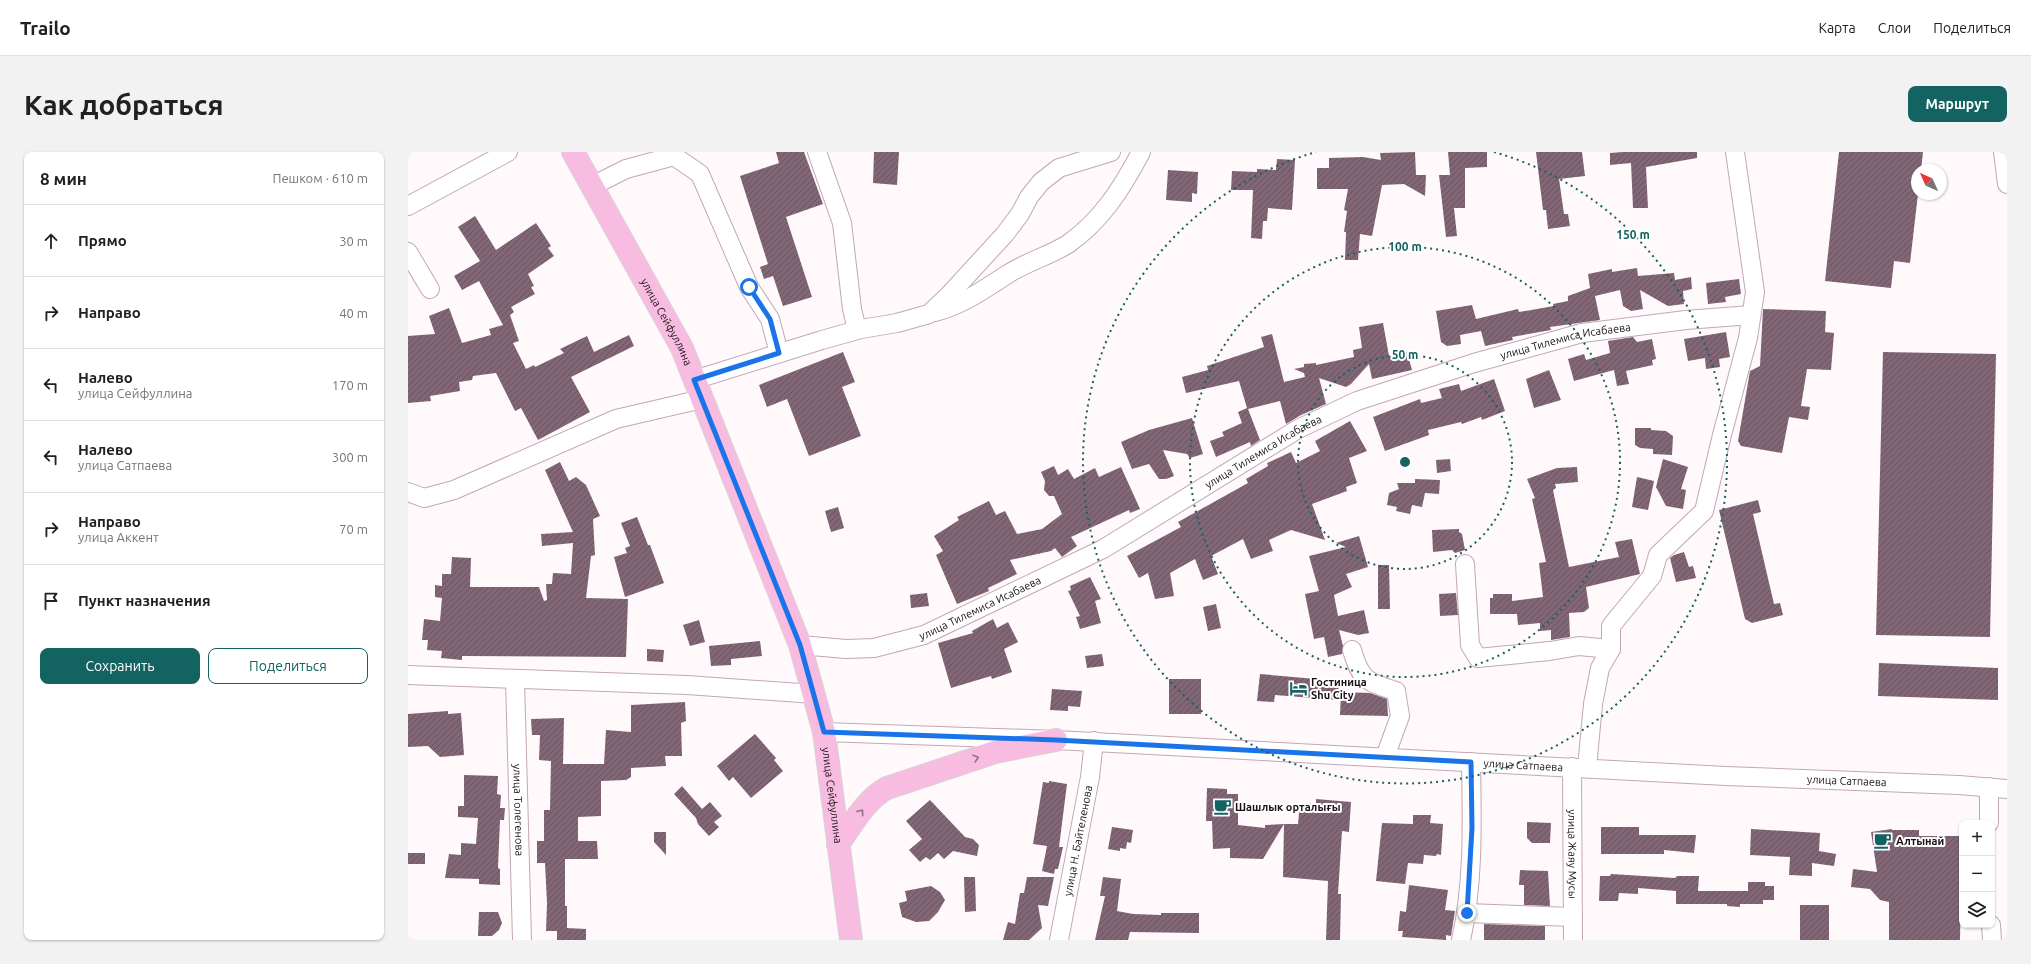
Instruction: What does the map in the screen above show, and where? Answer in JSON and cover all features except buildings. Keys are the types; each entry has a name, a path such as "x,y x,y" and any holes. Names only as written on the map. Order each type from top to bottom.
{"main road":[{"name":"улица Сейфуллина","path":"573,152 682,348 800,645 824,732 851,940"},
{"path":"838,844 868,803 876,794 887,788 995,752 1056,740"}],"street":[{"path":"408,206 508,152"},
{"path":"817,152 842,224 852,309 857,330"},
{"path":"929,314 949,295 1005,234 1020,214 1029,197 1041,182 1059,168 1111,152"},
{"path":"408,492 424,498 454,490 616,419 698,389 779,353 857,330 897,324 951,308 981,292 1008,273 1067,244 1097,219 1123,186 1141,152"},
{"path":"2003,152 2007,184"},
{"path":"592,186 626,169 675,154 700,174 749,287 770,319 779,353"},
{"path":"1465,564 1470,645 1478,658 1550,651 1579,646 1611,649 1611,626 1652,576 1658,555 1704,511 1722,435 1748,338 1755,292 1741,208 1737,154"},
{"path":"408,252 430,289"},
{"name":"улица Тилемиса Исабаева","path":"800,645 846,649 874,648 924,635 1103,549 1298,429 1357,401 1474,363 1582,333 1686,320 1752,315"},
{"name":"улица Жаяу Мусы","path":"1573,940 1579,768 1594,704 1600,668 1611,649"},
{"path":"1352,650 1357,668 1367,680 1396,691 1400,716 1385,757"},
{"path":"408,675 687,685 814,694"},
{"name":"улица Толегенова","path":"515,680 522,940"},
{"name":"улица Сатпаева","path":"824,732 1056,740 2007,789"},
{"name":"улица Н. Байтеленова","path":"1059,940 1090,777 1094,742"},
{"path":"1461,940 1467,913 1472,828 1471,762"},
{"path":"1989,787 1989,820"},
{"path":"1467,913 1573,917"},
{"path":"1991,928 1992,940"}],"place":[{"name":"Гостиница Shu City","path":"1298,688"},
{"name":"Шашлык орталығы","path":"1222,807"},
{"name":"Алтынай","path":"1883,841"}],"route":[{"path":"749,287 770,319 779,353 694,380 800,645 824,732 1056,740 1471,762 1472,828 1467,913"}]}
